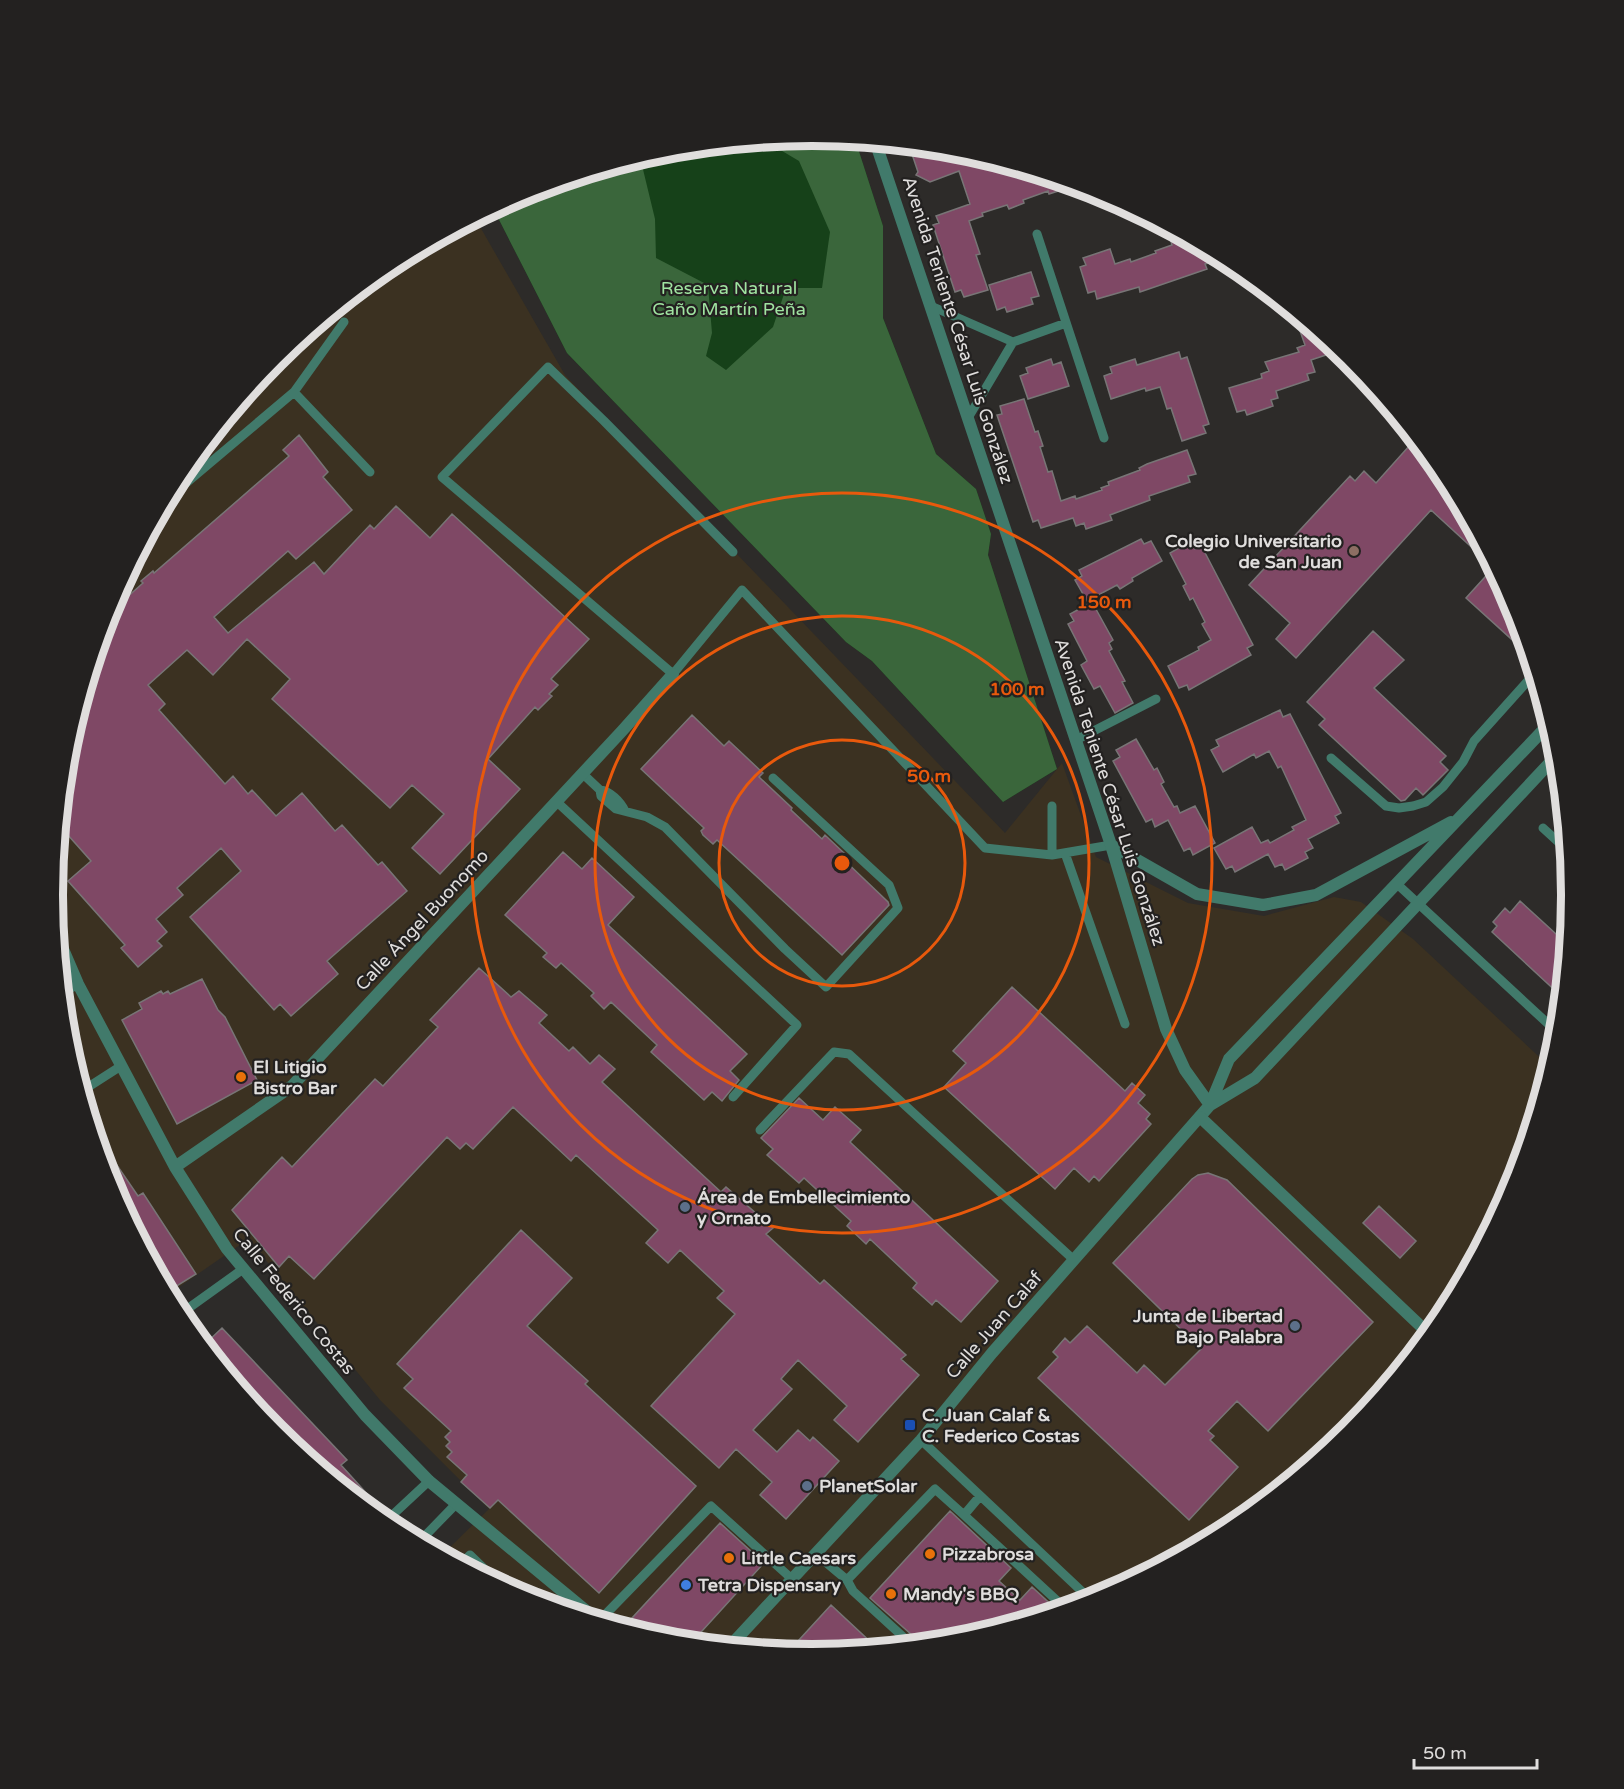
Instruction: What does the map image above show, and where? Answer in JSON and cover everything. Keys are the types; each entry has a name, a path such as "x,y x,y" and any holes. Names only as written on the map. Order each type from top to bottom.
{"street":[{"name":"Avenida Teniente César Luis González","path":"878,149 1111,845 1166,1029 1185,1070 1210,1105"},
{"name":"Calle Ángel Buonomo","path":"175,1167 292,1086 583,774 673,674"},
{"path":"1210,1105 1229,1059 1543,731"},
{"path":"1210,1105 1255,1078 1549,763"},
{"path":"1111,845 1197,894 1263,905 1316,895 1460,816"},
{"name":"Calle Federico Costas","path":"66,956 78,984 175,1167 227,1249 365,1415 429,1481 584,1608"},
{"name":"Calle Juan Calaf","path":"736,1639 921,1440 992,1353 1210,1105"},
{"path":"1200,1117 1422,1328"}],"lane":[{"path":"1037,234 1104,438"},
{"path":"931,306 1013,342"},
{"path":"186,483 294,392 344,322"},
{"path":"968,418 1013,342 1066,323"},
{"path":"733,552 548,367 442,477 673,674 742,590 985,848 1052,855 1111,845"},
{"path":"294,392 370,472"},
{"path":"1331,758 1386,806 1399,808 1426,802 1443,787 1463,762 1474,741 1529,681"},
{"path":"1076,740 1156,699"},
{"path":"583,774 600,790 601,796 616,809 647,817 665,827 785,949 826,987 898,908 889,885 773,778"},
{"path":"557,802 797,1025 733,1097"},
{"path":"1052,806 1052,855"},
{"path":"1543,828 1559,842"},
{"path":"1065,853 1125,1024"},
{"path":"1396,883 1550,1025"},
{"path":"69,989 78,984"},
{"path":"760,1130 834,1052 849,1054 1074,1260"},
{"path":"89,1087 121,1066"},
{"path":"188,1309 243,1269"},
{"path":"921,1440 1083,1592"},
{"path":"393,1515 429,1481"},
{"path":"847,1580 935,1489 1058,1602"},
{"path":"964,1515 980,1496"},
{"path":"425,1536 456,1504"},
{"path":"603,1614 711,1506 792,1579"},
{"path":"816,1554 847,1580 853,1591 904,1638"},
{"path":"467,1558 470,1555 482,1566"}],"shaded area":[{"path":"479,224 565,375 1005,833 1062,763 1096,857 1188,903 1264,916 1334,897 1361,902 1413,939 1542,1060 1521,1135 1504,1181 1461,1269 1435,1311 1375,1388 1306,1458 1268,1489 1186,1543 1099,1586 1053,1604 1006,1618 910,1637 812,1644 714,1637 666,1629 571,1604 525,1586 448,1549 489,1509 380,1400 247,1240 176,1289 140,1226 103,1135 77,1041 69,992 65,943 63,894 65,846 69,797 77,748 103,654 140,563 189,478 218,439 282,365 318,331 396,272"}],"green space":[{"name":"Reserva Natural Caño Martín Peña","path":"763,147 858,147 883,226 883,318 936,454 976,489 991,534 988,555 1057,769 1003,802 872,661 846,642 567,353 497,216 571,185 666,160"},
{"name":"Reserva Natural Caño Martín Peña","path":"775,147 858,147 883,226 883,318 936,454 976,489 991,534 988,555 1057,769 1003,802 872,661 846,642 567,353 497,216 571,185 642,165 655,219 656,258 708,285 712,333 706,356 726,370 773,327 786,288 822,288 830,232 799,161"}],"building":[{"path":"911,152 1006,171 1064,189 1049,194 1048,191 1023,200 1024,203 1009,209 1007,205 982,213 983,216 969,221 980,254 976,255 988,290 964,297 961,290 955,292 933,225 939,223 936,216 970,204 959,171 930,182 916,175 918,172"},
{"path":"1170,237 1212,262 1205,264 1207,269 1140,292 1139,287 1097,299 1095,291 1088,293 1080,267 1086,265 1083,258 1110,249 1115,264 1130,259 1131,262 1172,245"},
{"path":"1031,272 1039,296 1031,298 1033,304 1007,312 1005,307 997,310 989,285"},
{"path":"1299,328 1306,331 1330,354 1311,360 1315,372 1307,374 1309,380 1276,391 1278,398 1271,400 1273,406 1247,415 1245,410 1237,412 1229,388 1262,378 1261,374 1269,371 1265,362 1299,352 1297,348 1305,345"},
{"path":"1179,352 1181,359 1187,357 1209,424 1203,426 1206,433 1182,441 1171,408 1167,409 1160,387 1146,391 1145,388 1111,399 1104,376 1112,373 1110,367 1135,359 1137,365"},
{"path":"1051,359 1053,365 1061,362 1069,386 1028,399 1020,376 1028,373 1026,368"},
{"path":"1024,399 1035,432 1038,431 1043,446 1040,447 1048,472 1052,471 1061,501 1075,496 1076,499 1102,490 1101,488 1109,485 1108,482 1140,470 1139,468 1147,464 1187,450 1196,474 1188,476 1190,482 1149,496 1150,500 1110,515 1112,520 1086,529 1084,523 1076,526 1073,518 1041,528 1038,520 1033,522 997,415 1002,414 1000,406"},
{"path":"299,435 328,472 323,477 352,510 296,559 288,551 214,617 228,633 314,562 324,574 370,525 374,529 396,506 430,538 452,514 589,639 551,679 558,685 549,694 552,696 538,710 535,707 488,759 520,789 440,874 412,848 444,814 412,785 390,808 272,699 290,679 247,639 213,675 187,650 148,685 165,704 159,710 225,784 233,776 248,794 252,790 276,816 302,793 335,831 342,825 378,865 382,862 407,891 327,961 338,974 291,1016 280,1004 274,1010 190,917 241,871 221,848 177,888 183,895 156,919 167,932 157,941 162,946 138,967 121,948 125,945 68,881 91,861 66,833 77,748 103,654 123,600 143,583 141,581 153,571 154,573 289,456 283,450"},
{"path":"1410,445 1435,478 1479,554 1431,510 1296,658 1276,639 1290,623 1249,585 1350,476 1355,481 1364,471 1376,483"},
{"path":"1141,539 1144,544 1151,541 1162,561 1132,578 1133,581 1120,589 1117,585 1087,601 1075,580 1082,576 1079,570"},
{"path":"1191,541 1195,549 1201,545 1253,645 1247,648 1251,655 1189,690 1187,685 1179,688 1168,666 1199,650 1198,647 1211,640 1202,624 1205,622 1193,598 1190,600 1183,586 1186,584 1170,553"},
{"path":"1488,573 1518,645 1466,598"},
{"path":"1092,602 1113,640 1109,643 1112,649 1109,651 1125,681 1122,682 1133,703 1115,713 1100,686 1094,689 1081,665 1087,661 1068,624 1074,621 1070,614"},
{"path":"1373,631 1404,660 1374,688 1446,756 1440,762 1448,770 1423,795 1416,788 1405,800 1401,801 1319,725 1325,719 1307,702"},
{"path":"1280,710 1283,717 1290,714 1341,813 1335,816 1339,823 1308,839 1313,848 1305,852 1308,858 1285,870 1282,864 1275,867 1268,854 1235,872 1232,866 1226,869 1214,848 1252,827 1261,843 1268,840 1270,843 1294,830 1292,827 1306,820 1281,766 1278,768 1269,751 1256,758 1254,754 1223,772 1211,750 1219,746 1216,740"},
{"path":"692,715 724,746 729,741 763,773 759,777 822,839 825,835 844,853 841,857 888,902 889,905 842,955 717,840 713,844 703,835 701,831 704,828 641,769"},
{"path":"1136,739 1154,770 1157,768 1164,782 1161,784 1174,807 1177,806 1180,813 1195,806 1215,843 1193,855 1190,848 1184,851 1168,820 1155,827 1152,819 1146,822 1113,761 1120,757 1116,750"},
{"path":"563,852 582,869 592,858 634,897 608,925 747,1054 730,1071 739,1080 722,1101 712,1092 704,1100 651,1052 657,1045 611,1002 604,1009 591,996 594,993 561,963 556,968 543,957 547,953 505,915"},
{"path":"1520,901 1559,937 1555,991 1492,932 1497,926 1493,922 1505,908 1510,913"},
{"path":"479,968 511,997 519,991 547,1015 539,1023 569,1051 573,1047 590,1064 599,1055 615,1069 602,1082 721,1192 726,1187 773,1228 766,1234 820,1284 824,1280 906,1355 901,1359 919,1375 858,1442 834,1420 847,1406 798,1360 781,1379 792,1389 753,1430 777,1452 798,1430 810,1441 813,1437 839,1461 786,1519 760,1495 772,1482 736,1449 719,1468 651,1406 735,1314 717,1298 724,1291 680,1250 668,1263 646,1243 658,1230 576,1155 571,1161 513,1107 473,1149 466,1143 460,1149 447,1137 314,1279 289,1256 279,1267 232,1210 282,1157 292,1167 375,1079 383,1086 438,1027 430,1020"},
{"path":"202,979 218,1010 225,1017 257,1080 177,1124 122,1020 142,1009 139,1003 161,991 163,994 168,991 170,994"},
{"path":"1012,987 1125,1091 1132,1083 1145,1095 1138,1103 1150,1114 1146,1119 1151,1124 1099,1181 1094,1176 1089,1182 1074,1168 1055,1189 944,1087 966,1063 953,1051"},
{"path":"799,1098 823,1120 835,1107 861,1130 850,1142 998,1281 961,1322 936,1300 932,1305 913,1288 917,1283 870,1239 866,1244 847,1226 851,1221 804,1178 799,1183 767,1155 773,1149 761,1138"},
{"path":"111,1156 138,1196 143,1193 196,1274 174,1287 140,1226"},
{"path":"1208,1173 1227,1180 1373,1322 1268,1431 1237,1401 1208,1431 1214,1436 1210,1440 1238,1467 1189,1520 1038,1378 1058,1357 1053,1352 1065,1338 1070,1343 1087,1326 1137,1373 1144,1365 1165,1385 1201,1349 1113,1263 1192,1179"},
{"path":"1379,1206 1416,1241 1400,1258 1363,1223"},
{"path":"521,1230 572,1278 527,1326 588,1381 585,1384 696,1486 599,1593 498,1500 490,1508 461,1482 467,1475 447,1457 452,1452 446,1446 450,1442 445,1437 451,1431 404,1388 413,1379 397,1364"},
{"path":"222,1328 347,1460 341,1465 374,1502 318,1458 282,1424 249,1388 210,1339"},
{"path":"950,1511 1011,1568 999,1581 1020,1600 1032,1587 1051,1605 1006,1618 914,1636 870,1598"},
{"path":"720,1523 764,1563 699,1634 637,1622 632,1618"},
{"path":"831,1605 870,1641 812,1644 796,1643"}],"place":[{"name":"Colegio Universitario de San Juan","path":"1354,551"},
{"name":"El Litigio Bistro Bar","path":"241,1077"},
{"name":"Área de Embellecimiento y Ornato","path":"685,1207"},
{"name":"Junta de Libertad Bajo Palabra","path":"1295,1326"},
{"name":"C. Juan Calaf & C. Federico Costas","path":"910,1425"},
{"name":"PlanetSolar","path":"807,1486"},
{"name":"Pizzabrosa","path":"930,1554"},
{"name":"Little Caesars","path":"729,1558"},
{"name":"Tetra Dispensary","path":"686,1585"},
{"name":"Mandy's BBQ","path":"891,1594"}]}
